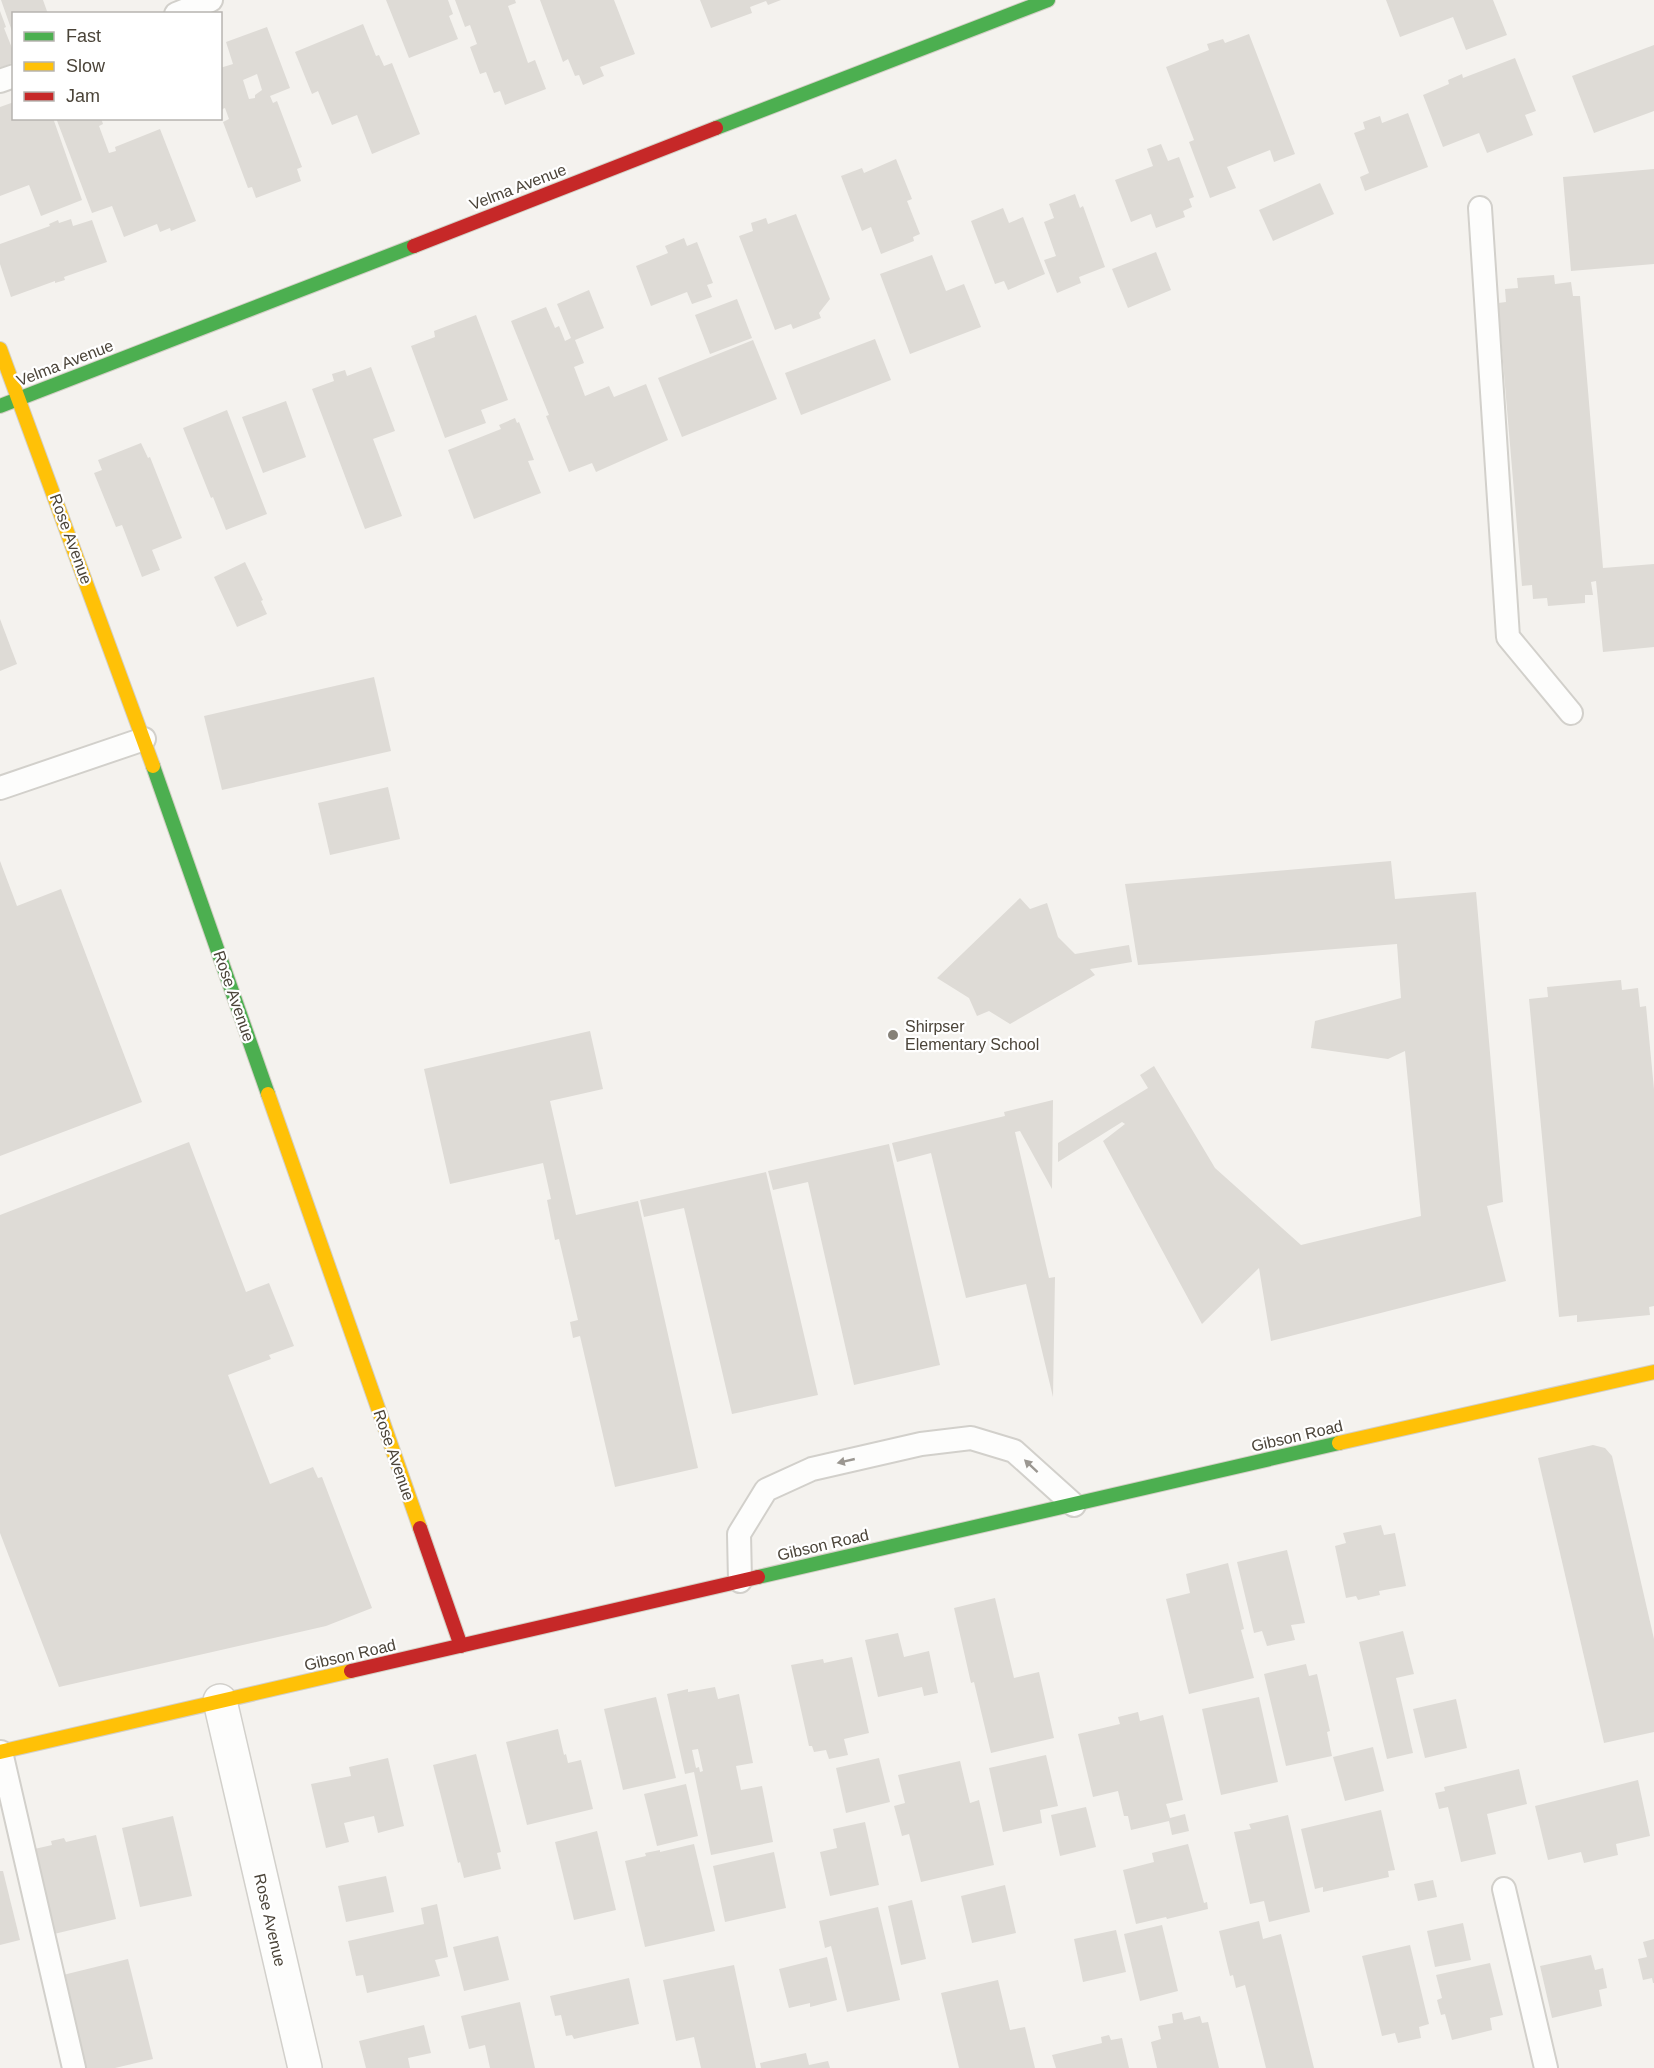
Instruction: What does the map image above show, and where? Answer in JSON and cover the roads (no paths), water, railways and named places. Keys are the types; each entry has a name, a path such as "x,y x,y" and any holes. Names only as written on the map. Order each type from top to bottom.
{"street":[{"name":"Velma Avenue","path":"0,406 1048,0"},
{"name":"Rose Avenue","path":"0,349 144,739 461,1646"},
{"name":"Gibson Road","path":"0,1752 1654,1372"},
{"name":"Rose Avenue","path":"220,1701 304,2068"}],"lane":[{"path":"181,12 211,0"},
{"path":"1480,208 1508,637 1571,713"},
{"path":"0,788 144,739"},
{"path":"740,1581 738,1534 766,1490 812,1469 921,1444 971,1438 1014,1451 1074,1505"},
{"path":"0,1752 74,2068"},
{"path":"1504,1889 1546,2068"}],"place":[{"name":"Shirpser Elementary School","path":"893,1035"}]}
